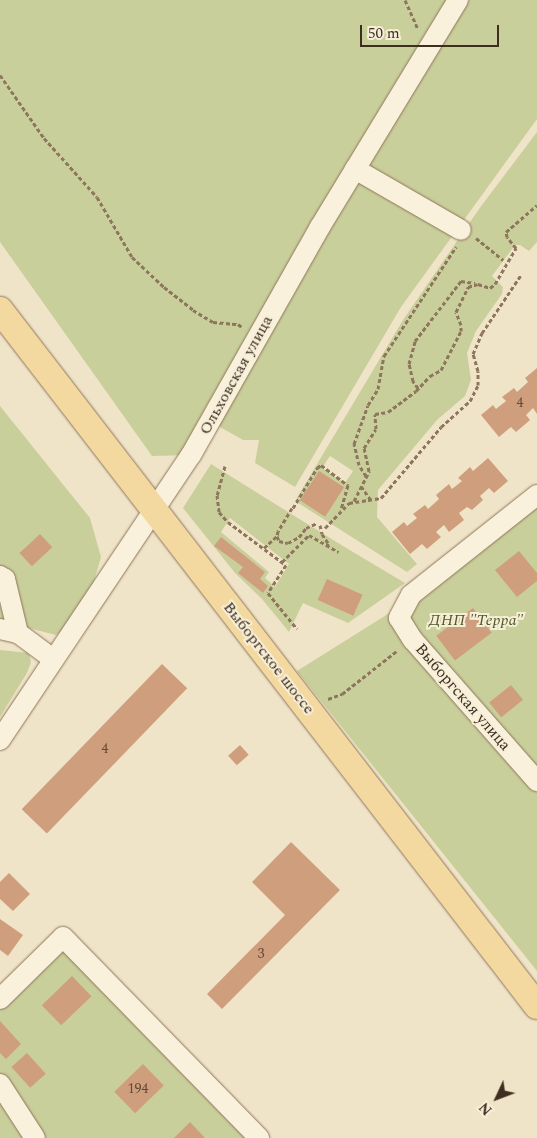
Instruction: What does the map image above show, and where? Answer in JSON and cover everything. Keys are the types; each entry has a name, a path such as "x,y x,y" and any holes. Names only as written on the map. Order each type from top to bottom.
{"main road":[{"name":"Выборгское шоссе","path":"0,310 537,1006"}],"street":[{"name":"Ольховская улица","path":"0,740 53,659 156,511 211,422 355,169 458,0"},
{"path":"355,169 464,234"},
{"name":"Выборгская улица","path":"533,768 413,640 399,618 411,595 537,496"},
{"path":"0,576 5,579 9,631 53,659"},
{"path":"0,999 63,937 259,1138"},
{"path":"0,1084 35,1138"}],"path":[{"path":"405,0 427,50"},
{"path":"0,75 44,138 97,198 132,256 164,288 193,310 213,322 238,324 257,339"},
{"path":"418,388 413,381 409,364 415,341 461,281 490,288 513,256 516,248 506,232 537,205"},
{"path":"366,476 359,465 354,444 368,404 378,389 384,356 464,234 503,260"},
{"path":"354,501 381,498 389,491 441,427 470,400 478,385 478,371 473,354 482,332 522,275"},
{"path":"325,528 340,511 354,501 362,486 369,466 364,448 376,429 375,414 386,414 430,376 442,370 460,331 461,325 456,312 458,306 468,287 478,284"},
{"path":"264,548 277,536 314,473 321,465 348,485 340,511"},
{"path":"225,466 218,484 216,503 219,512 228,522 286,565 268,593 297,629"},
{"path":"362,486 370,499"},
{"path":"277,536 280,541 288,544 299,537 306,528 318,524 328,543 327,546"},
{"path":"282,562 309,535 339,552"},
{"path":"322,700 342,694 413,640"}],"green space":[{"path":"0,0 537,0 537,119 401,307 295,487 255,463 259,440 243,440 211,422 191,455 152,456 0,242"},
{"path":"537,132 537,242 529,251 520,245 515,245 492,276 503,287 502,294 476,331 467,353 471,380 465,396 437,420 378,490 377,517 417,564 407,572 295,501 403,320 479,209","holes":["330,456 353,471 345,483 322,468"]},
{"path":"0,406 90,518 101,557 91,592 67,628 56,635 9,623 0,623"},
{"path":"211,464 405,583 348,623 303,603 289,632 262,599 235,573 183,508","holes":["230,518 289,564 275,587 265,578 269,572 221,532"]},
{"name":"ДНП \"Терра\"","path":"537,495 537,971 297,671 407,602"},
{"path":"0,650 29,653 31,662 27,673 0,717"},
{"path":"63,937 263,1138 0,1138 0,1010 12,985"}],"building":[{"path":"537,368 537,414 533,408 526,415 530,420 516,432 511,427 499,437 481,415 493,405 496,409 506,401 502,397 514,388 517,392 528,382 525,378"},
{"path":"488,458 508,481 494,493 489,488 480,496 483,500 472,510 467,507 459,513 464,520 449,532 444,525 436,532 441,537 427,549 422,544 410,554 392,532 404,522 407,526 417,518 413,514 425,505 428,509 439,499 436,495 449,484 452,489 462,481 458,478 470,467 473,471"},
{"path":"319,471 344,487 325,517 300,500"},
{"path":"40,534 52,547 32,566 20,553"},
{"path":"221,537 265,572 260,579 268,586 263,593 238,573 243,567 214,546"},
{"path":"519,551 537,573 537,581 517,597 495,570"},
{"path":"327,579 363,595 353,616 318,600"},
{"path":"473,608 492,633 455,660 436,636"},
{"path":"162,664 187,688 47,834 22,809"},
{"path":"511,685 523,700 501,717 489,703"},
{"path":"240,745 249,755 237,765 228,756"},
{"path":"291,842 340,890 222,1009 207,994 285,915 252,882"},
{"path":"9,873 30,894 13,911 0,899 0,882"},
{"path":"0,919 23,935 8,956 0,950"},
{"path":"72,976 91,996 61,1025 42,1005"},
{"path":"0,1021 21,1044 6,1059 0,1053"},
{"path":"27,1053 46,1074 30,1088 11,1067"},
{"path":"143,1064 164,1086 135,1113 114,1092"},
{"path":"190,1122 205,1138 174,1138"}]}
